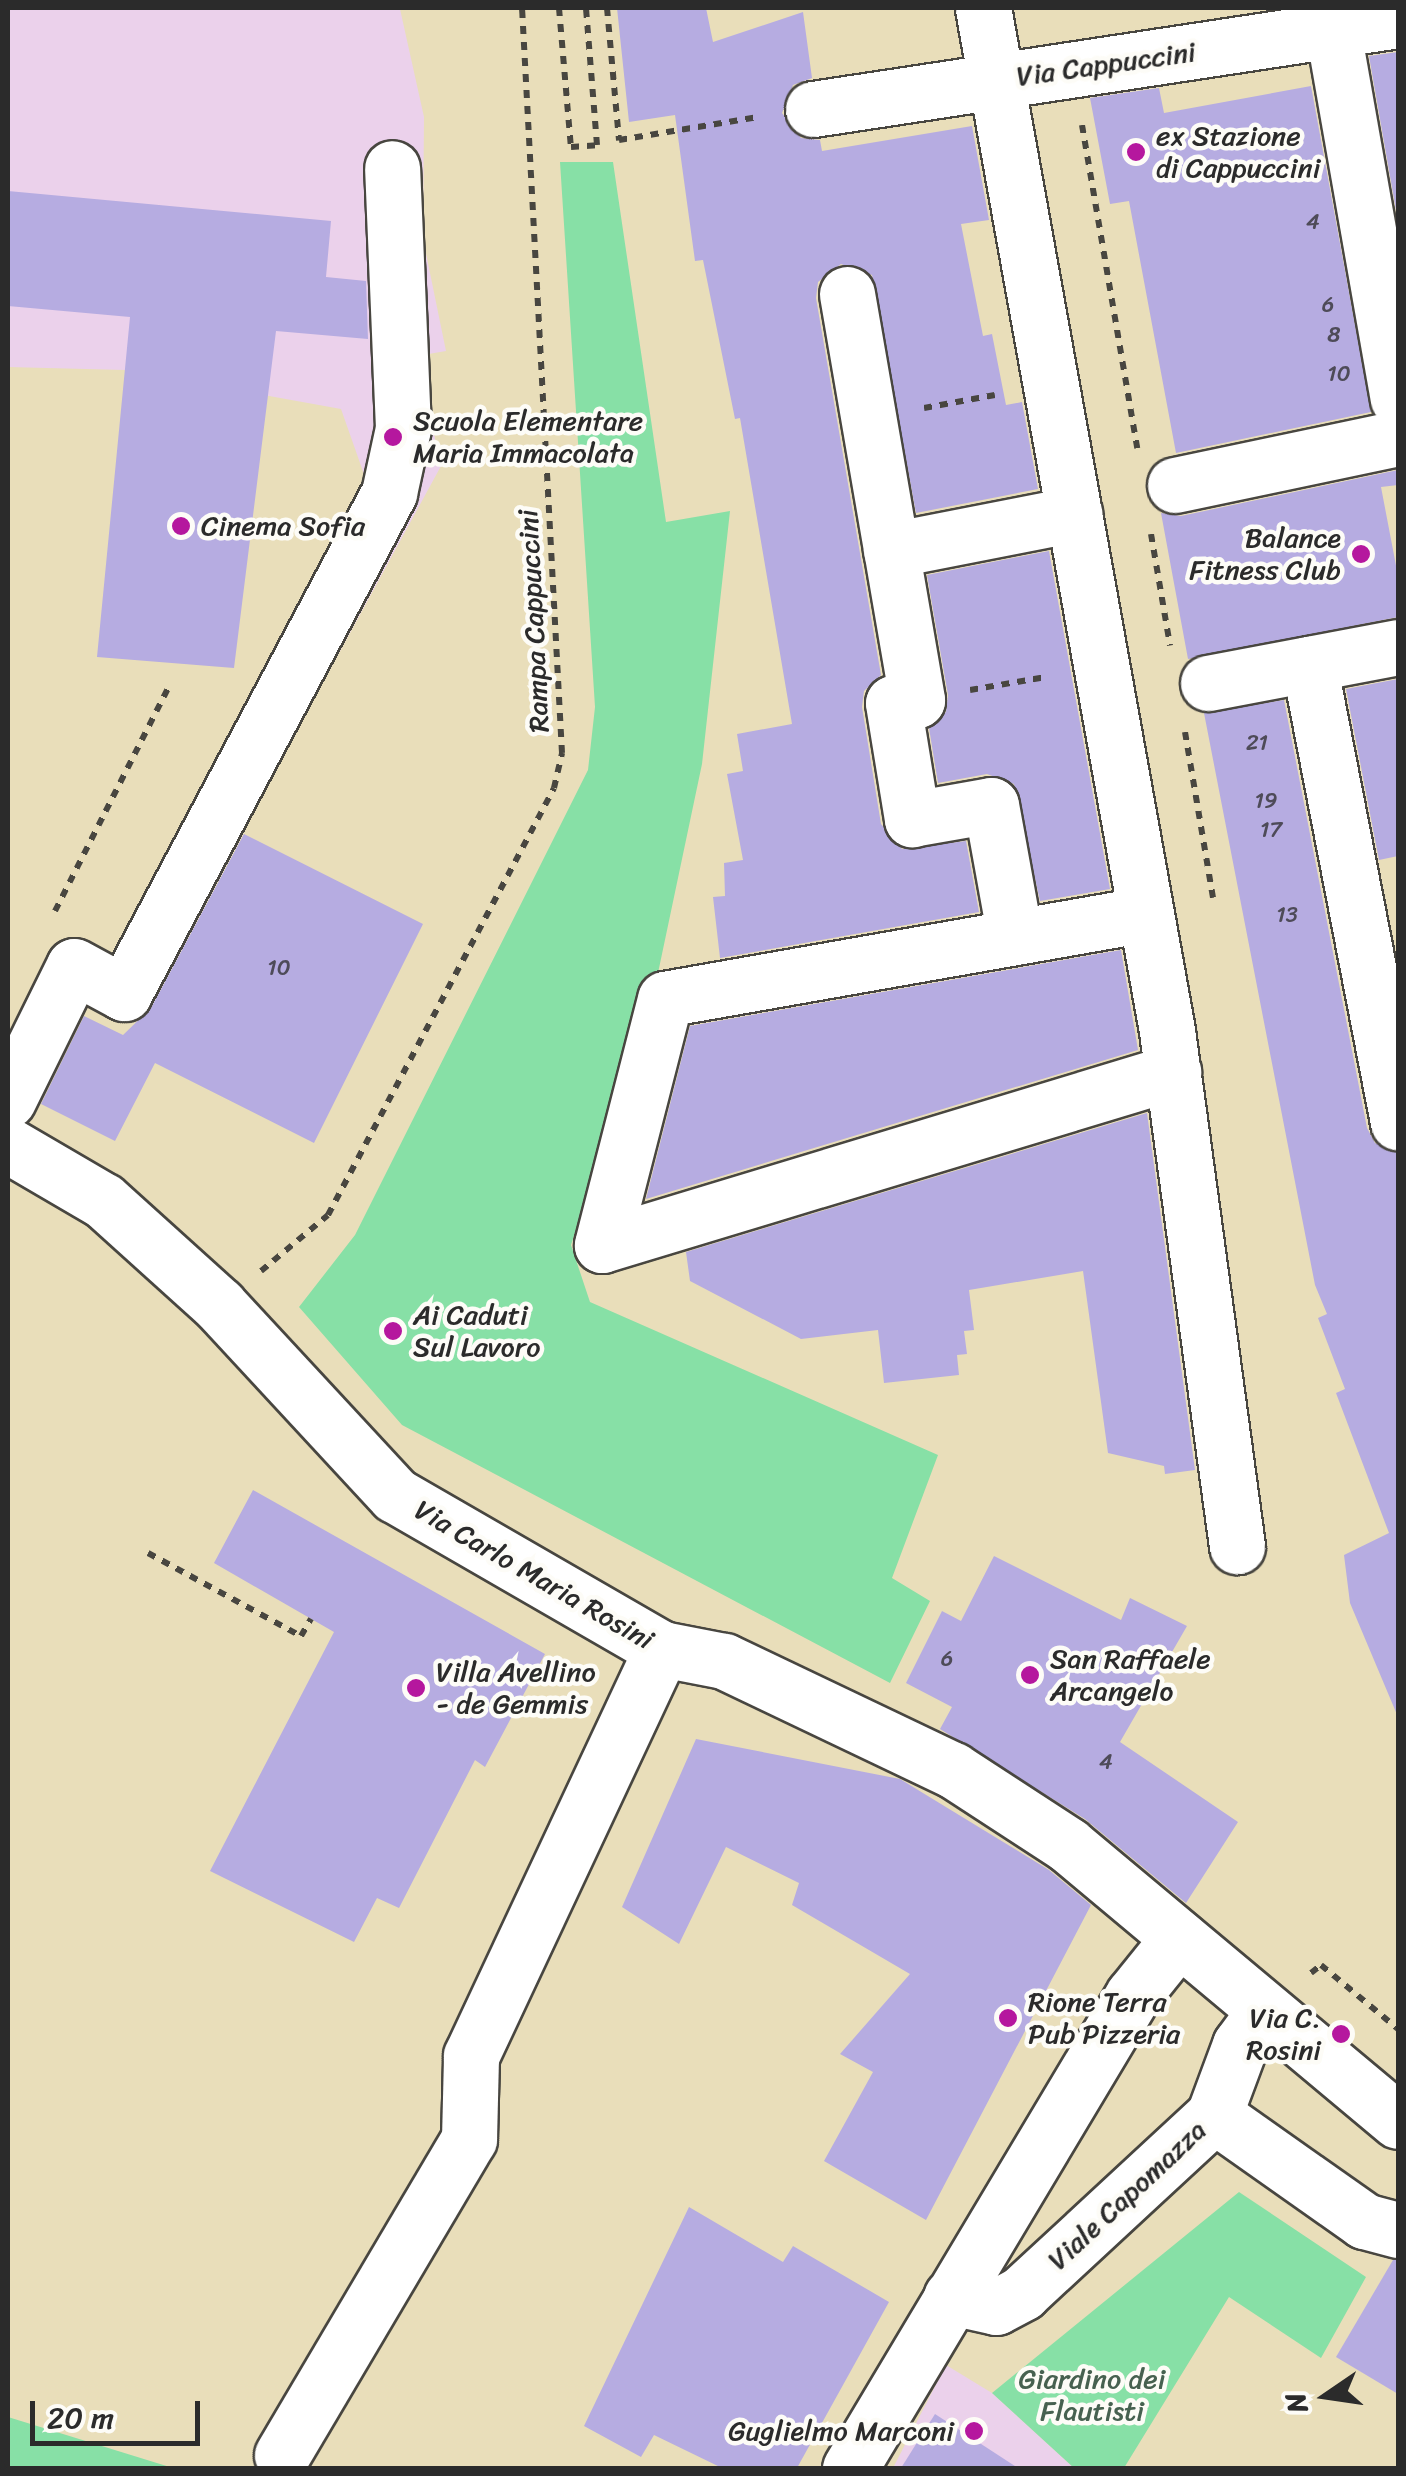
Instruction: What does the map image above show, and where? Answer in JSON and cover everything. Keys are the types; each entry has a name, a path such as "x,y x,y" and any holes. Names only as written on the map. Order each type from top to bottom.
{"street":[{"path":"983,8 1173,1072 1236,1546"},
{"name":"Via Cappuccini","path":"814,108 1323,24 1398,20"},
{"path":"1323,24 1398,398"},
{"path":"8,1100 74,966 124,993 389,493 403,428 392,168"},
{"path":"846,294 917,700 893,703 912,819 991,805 1015,937"},
{"path":"1175,485 1398,438"},
{"path":"891,550 1074,514"},
{"path":"1208,683 1398,647"},
{"path":"1308,664 1375,892 1398,1122"},
{"path":"1146,914 665,1000 602,1245 1173,1072"},
{"name":"Via Carlo Maria Rosini","path":"8,1145 104,1201 219,1305 395,1495 662,1649 724,1661 952,1770 1068,1845 1398,2121"},
{"path":"282,2454 469,2138 471,2056 662,1649"},
{"path":"850,2468 1134,1995 1180,1938"},
{"path":"1214,2115 1240,2044 1265,2012"},
{"name":"Viale Capomazza","path":"951,2297 996,2307 1022,2293 1214,2115 1364,2221 1398,2230"}],"path":[{"name":"Rampa Cappuccini","path":"219,1305 328,1215 554,788 562,753 522,8"},
{"path":"559,8 571,147 596,145 586,8"},
{"path":"607,8 619,140 814,108"},
{"path":"868,418 1050,384"},
{"path":"917,700 1102,668"},
{"path":"52,918 168,688"},
{"path":"148,1553 302,1636 311,1618"}],"shaded area":[{"name":"Scuola Elementare Maria Immacolata","path":"8,8 400,9 424,117 423,239 446,351 417,356 441,466 249,818 205,795 366,480 341,409 125,370 8,367"},
{"name":"Guglielmo Marconi","path":"946,2365 992,2393 1074,2468 893,2468"}],"green space":[{"path":"560,162 613,162 666,522 730,511 702,764 654,992 571,1245 590,1302 938,1455 892,1578 930,1601 890,1683 402,1425 299,1307 355,1235 588,770 595,707"},
{"name":"Giardino dei Flautisti","path":"1239,2192 1366,2277 1321,2358 1229,2297 1124,2468 1074,2468 992,2393"},
{"path":"8,2417 173,2468 8,2468"}],"building":[{"path":"617,8 706,8 713,42 803,12 812,78 793,85 782,113 801,138 820,140 822,151 972,126 989,220 961,224 983,336 992,334 1006,405 1022,402 1038,489 916,513 872,275 841,264 818,282 816,298 881,675 864,691 862,707 881,824 902,849 966,841 979,912 720,958 713,897 725,896 724,863 743,860 727,774 743,771 737,734 792,724 740,418 735,419 703,260 695,261 675,115 629,122"},
{"path":"1398,52 1398,222 1369,56"},
{"path":"1311,86 1371,412 1176,453 1129,201 1110,204 1090,98 1159,88 1164,113"},
{"path":"8,191 331,221 326,277 366,281 368,339 276,331 234,668 97,657 130,317 8,306"},
{"path":"1398,470 1398,485 1381,487 1398,576 1398,617 1188,659 1161,513 1181,516"},
{"path":"1049,551 1110,889 1040,901 1014,784 987,774 938,783 929,728 946,712 948,695 927,575"},
{"path":"1398,679 1398,856 1379,860 1346,689"},
{"path":"1284,700 1367,1128 1375,1143 1398,1152 1398,1717 1350,1603 1344,1555 1389,1533 1336,1393 1345,1389 1318,1318 1327,1314 1315,1285 1204,713"},
{"path":"244,834 423,924 314,1143 155,1063 115,1141 41,1104 84,1016 123,1035 151,1008"},
{"path":"1121,950 1138,1050 646,1199 690,1026"},
{"path":"1147,1113 1195,1470 1165,1474 1164,1466 1108,1453 1083,1271 969,1290 974,1330 964,1331 967,1354 957,1355 959,1375 884,1383 878,1330 801,1339 690,1281 686,1252"},
{"name":"Villa Avellino - de Gemmis","path":"253,1490 545,1654 485,1767 475,1760 399,1908 377,1898 354,1942 210,1871 334,1632 214,1563"},
{"path":"994,1556 1121,1620 1130,1598 1187,1626 1120,1742 1238,1822 1186,1903 1085,1819 940,1729 952,1707 906,1683 942,1611 961,1621"},
{"path":"696,1739 900,1779 1049,1870 1091,1905 926,2220 824,2161 873,2072 840,2054 910,1974 792,1905 799,1883 726,1847 679,1944 622,1907"},
{"path":"689,2207 783,2262 793,2246 889,2302 797,2468 722,2468 654,2435 641,2457 584,2426"},
{"path":"1393,2260 1398,2260 1398,2394 1336,2357"},
{"path":"935,2414 1018,2468 901,2468"}],"place":[{"name":"ex Stazione di Cappuccini","path":"1136,152"},
{"name":"Scuola Elementare Maria Immacolata","path":"393,437"},
{"name":"Cinema Sofia","path":"181,526"},
{"name":"Balance Fitness Club","path":"1361,554"},
{"name":"Ai Caduti Sul Lavoro","path":"393,1331"},
{"name":"San Raffaele Arcangelo","path":"1030,1675"},
{"name":"Villa Avellino - de Gemmis","path":"416,1688"},
{"name":"Rione Terra Pub Pizzeria","path":"1008,2018"},
{"name":"Via C. Rosini","path":"1341,2034"},
{"name":"Guglielmo Marconi","path":"974,2431"}]}
